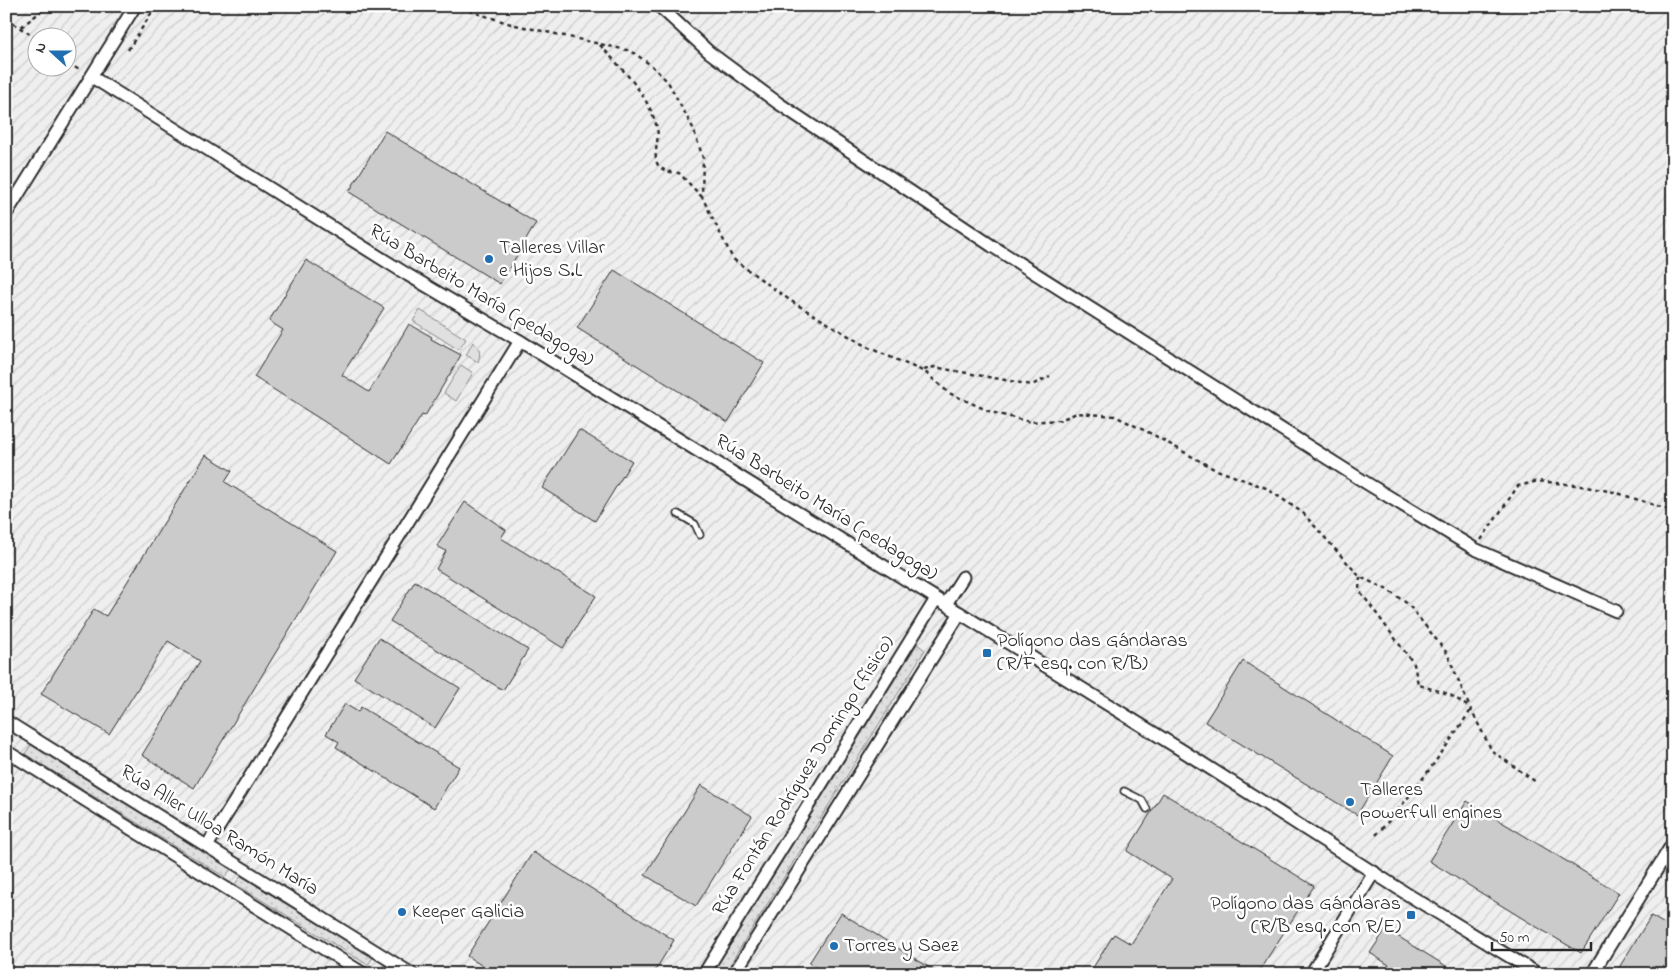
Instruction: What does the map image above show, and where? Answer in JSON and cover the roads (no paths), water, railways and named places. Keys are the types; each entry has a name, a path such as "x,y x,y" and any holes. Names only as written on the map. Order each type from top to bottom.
{"street":[{"path":"6,214 135,6"},
{"path":"660,6 709,52 778,103 968,229 1368,484 1475,549 1616,611"},
{"name":"Rúa Barbeito María (pedagoga)","path":"92,77 408,275 520,341 1538,974"},
{"path":"207,846 520,341"},
{"name":"Rúa Fontán Rodríguez Domingo (físico)","path":"704,974 941,602 964,577"},
{"path":"734,974 960,614"},
{"name":"Rúa Aller Ulloa Ramón María","path":"6,721 412,974"},
{"path":"6,751 364,974"},
{"path":"1592,974 1673,843"},
{"path":"1311,974 1374,872"}],"lane":[{"path":"678,514 695,524 700,535"},
{"path":"1124,791 1142,800 1147,809"}],"place":[{"name":"Talleres Villar e Hijos S.L","path":"489,259"},
{"name":"Polígono das Gándaras (R/F esq. con R/B)","path":"987,653"},
{"name":"Talleres powerfull engines","path":"1350,802"},
{"name":"Keeper Galicia","path":"402,912"},
{"name":"Polígono das Gándaras (R/B esq. con R/E)","path":"1411,915"},
{"name":"Torres y Saez","path":"834,946"}]}
